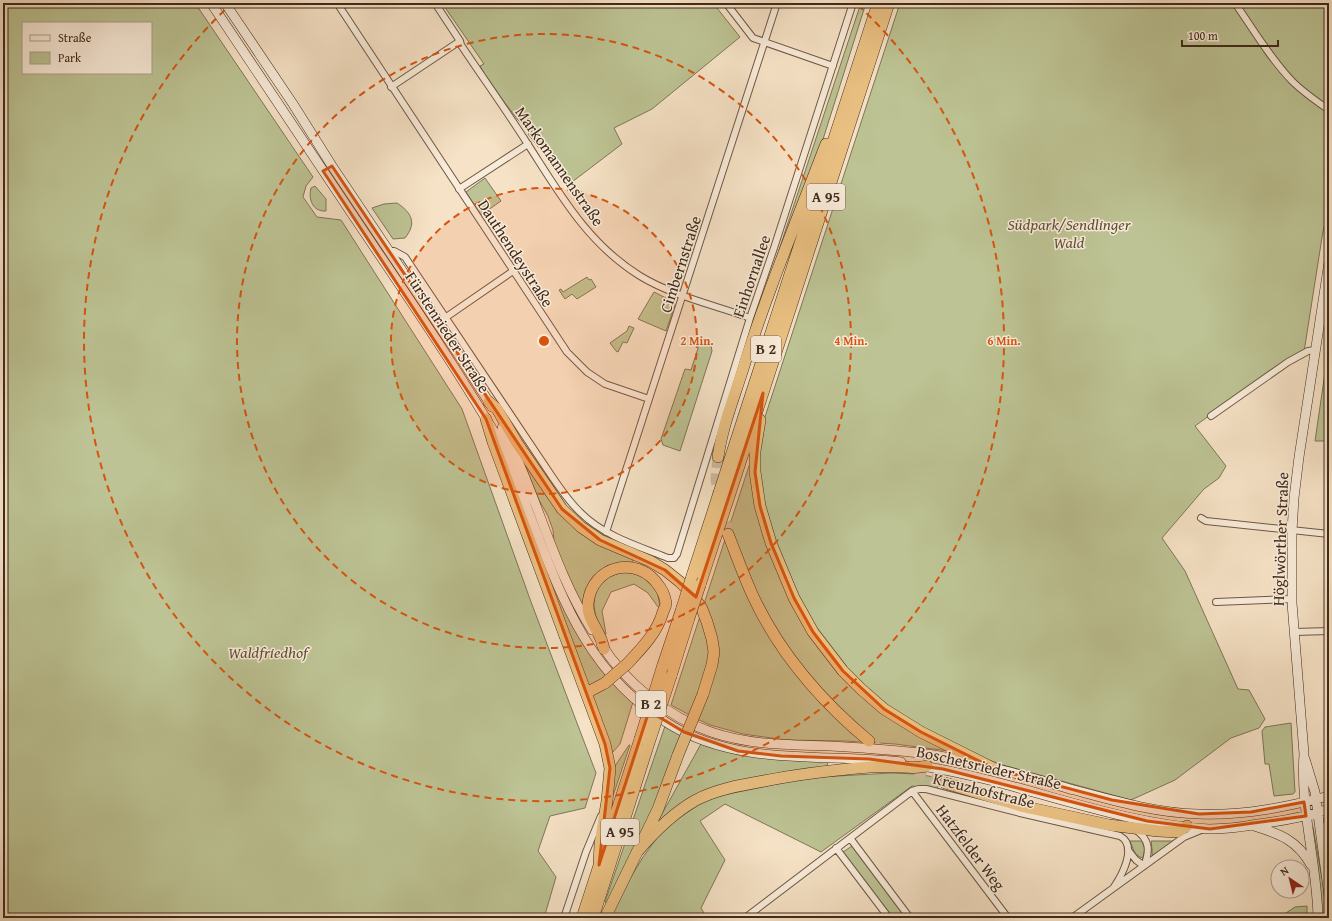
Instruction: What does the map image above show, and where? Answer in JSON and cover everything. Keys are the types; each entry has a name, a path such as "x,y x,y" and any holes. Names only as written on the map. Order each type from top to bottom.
{"highway":[{"name":"B 2","path":"667,672 682,608 696,581 878,3"},
{"name":"A 95","path":"593,918 644,743 667,672 689,618 696,581 763,393 889,3"},
{"path":"718,457 719,446 726,421 749,349 829,136 840,123"},
{"path":"763,393 755,451 755,472 760,506 771,543 794,598 813,632 843,671 884,709 921,732 995,769"},
{"path":"489,402 497,409 517,443 562,509 581,527 600,540 650,561 665,570 680,582 695,598 702,609 712,639 714,652 712,665 703,694 658,808 605,918"},
{"path":"486,418 493,442 605,744 610,768 607,801 600,844 599,865"},
{"path":"728,534 752,595 768,625 794,665 833,709 869,741"},
{"path":"586,693 597,689 627,664 649,640 660,622 666,604 663,591 647,572 636,568 624,567 613,569 602,575 593,587 588,603 589,617 600,637 604,649"},
{"name":"B 2","path":"599,865 644,743"},
{"path":"637,852 664,823 683,808 709,794 728,788 791,775 824,771 872,767 902,767 916,769 927,766"},
{"path":"945,783 1021,806 1095,822 1130,828 1178,832 1187,826"},
{"name":"A 95","path":"582,918 599,865"}],"main road":[{"name":"Fürstenrieder Straße","path":"211,3 454,365 496,435 509,460 556,582 573,618 592,652 629,694"},
{"name":"Fürstenrieder Straße","path":"225,3 489,402 522,469 565,578 582,614 604,649 633,682"},
{"path":"323,171 332,166"},
{"name":"Höglwörther Straße","path":"1318,918 1317,897 1304,802 1302,773 1304,754 1292,599 1292,531 1299,458 1329,262"},
{"name":"Boschetsrieder Straße","path":"633,682 652,700 690,723 711,732 741,740 784,745 893,750 934,755 970,762 1147,808 1181,813 1224,815 1251,812 1329,796"},
{"name":"Boschetsrieder Straße","path":"629,694 668,724 707,742 738,751 782,756 876,760 927,766 982,778 1115,815 1147,821 1210,829 1251,825 1306,816 1329,809"},
{"name":"Höglwörther Straße","path":"1304,754 1315,792 1329,896"},
{"path":"1251,825 1289,839 1298,846 1314,871"},
{"path":"1324,850 1329,830"}],"street":[{"name":"Dauthendeystraße","path":"337,3 512,272 565,350 587,372 605,384 649,399"},
{"name":"Markomannenstraße","path":"435,3 460,41 461,45 572,212 603,248 621,263 655,284 750,318"},
{"path":"726,3 753,38 833,66"},
{"name":"Cimbernstraße","path":"606,532 684,295 731,143 777,3"},
{"name":"Einhornallee","path":"674,558 677,554 750,318 853,3"},
{"path":"1235,3 1268,53 1291,80 1304,92 1329,110"},
{"path":"392,87 460,41"},
{"path":"459,189 528,144"},
{"name":"Fürstenrieder Straße","path":"389,251 394,251 405,257 551,475 573,505 582,514 606,532 668,558 674,558"},
{"path":"438,324 512,272"},
{"path":"1211,416 1288,362 1308,351 1315,350"},
{"path":"1201,518 1206,521 1329,534"},
{"path":"1216,602 1292,599"},
{"path":"1294,632 1329,631"},
{"name":"Kreuzhofstraße","path":"745,918 912,791 919,788 1020,813 1115,834 1126,840 1128,850"},
{"name":"Hatzfelder Weg","path":"912,791 1008,918"},
{"path":"564,918 586,852 607,801"},
{"path":"1130,828 1137,831 1146,843 1148,855 1144,866"},
{"path":"1072,918 1184,837 1197,831 1210,829"},
{"path":"850,838 910,918"},
{"path":"836,848 887,916 879,918"},
{"path":"1128,850 1136,860 1144,866"},
{"path":"1114,887 1122,874 1128,850"}],"highlighted area":[{"path":"332,166 562,509 600,540 665,570 696,597 763,393 755,472 760,506 771,543 794,598 813,632 843,671 884,709 921,732 995,769 1112,800 1199,814 1251,812 1304,802 1306,816 1210,829 1147,821 943,769 869,759 781,756 738,751 684,732 649,711 599,865 610,768 605,744 486,419 323,171"}],"green space":[{"name":"Waldfriedhof","path":"3,3 195,3 313,177 306,186 303,197 317,217 341,220 462,409 531,602 596,773 585,808 550,816 538,851 556,877 544,918 3,918"},
{"path":"442,3 713,3 740,37 652,109 614,128 622,144 568,185 528,134 533,130 518,120 488,81 480,66 484,64"},
{"path":"861,3 866,3 819,152 763,298"},
{"name":"Südpark/Sendlinger Wald","path":"900,3 1329,3 1329,209 1323,231 1304,352 1240,393 1195,426 1226,466 1219,478 1204,489 1162,538 1185,571 1238,689 1249,690 1265,719 1259,728 1231,738 1175,780 1131,800 1003,765 971,754 895,744 786,740 743,734 710,725 671,705"},
{"path":"485,178 501,201 481,215 466,192"},
{"path":"315,186 326,199 326,211 318,210 312,204 310,192 311,188"},
{"path":"397,203 409,215 412,223 409,233 405,238 393,239 372,208 384,204"},
{"path":"587,277 589,280 591,279 596,287 577,299 572,294 565,299 559,290 561,289 563,292"},
{"path":"654,292 674,302 675,305 666,331 638,319"},
{"path":"629,326 634,328 627,343 623,342 618,352 610,343 627,331"},
{"path":"700,342 711,346 712,351 680,451 663,445 661,439 685,369 691,370"},
{"path":"1329,345 1329,441 1315,441"},
{"path":"527,464 558,509 633,559 633,562 616,564 600,572 584,610 565,571 554,542 553,530 525,465"},
{"path":"544,562 559,597 583,644 606,676 633,702 620,744 612,753 543,563"},
{"path":"623,572 637,574 649,581 656,590 660,607 658,607 648,593 634,584 611,592 602,611 606,634 603,635 595,614 594,600 596,593 599,586 607,579 613,575"},
{"path":"1291,723 1295,792 1293,794 1274,796 1269,764 1265,764 1262,731 1265,727"},
{"path":"665,726 689,738 607,903 605,902"},
{"path":"701,744 829,760 826,768 746,780 662,821 658,821"},
{"path":"630,745 612,796 615,766"},
{"path":"891,773 916,774 941,778 937,789 912,786 821,852 725,804 700,821 725,860 701,908 707,918 687,918 684,915 677,914 671,918 611,918 628,882 643,857 659,835 673,822 698,805 714,797 791,781 820,777"},
{"path":"1311,827 1313,827 1325,889 1326,918 1322,918"},
{"path":"1130,841 1142,841 1145,849 1143,858 1136,854"},
{"path":"1151,841 1176,841 1155,856 1152,854"},
{"path":"852,846 907,918 893,918 843,852"},
{"path":"1307,906 1307,918 1283,918 1283,915 1295,907"}],"tunnel":[{"path":"718,457 716,479 720,504 728,534"},
{"path":"874,745 908,767 945,783"}]}
